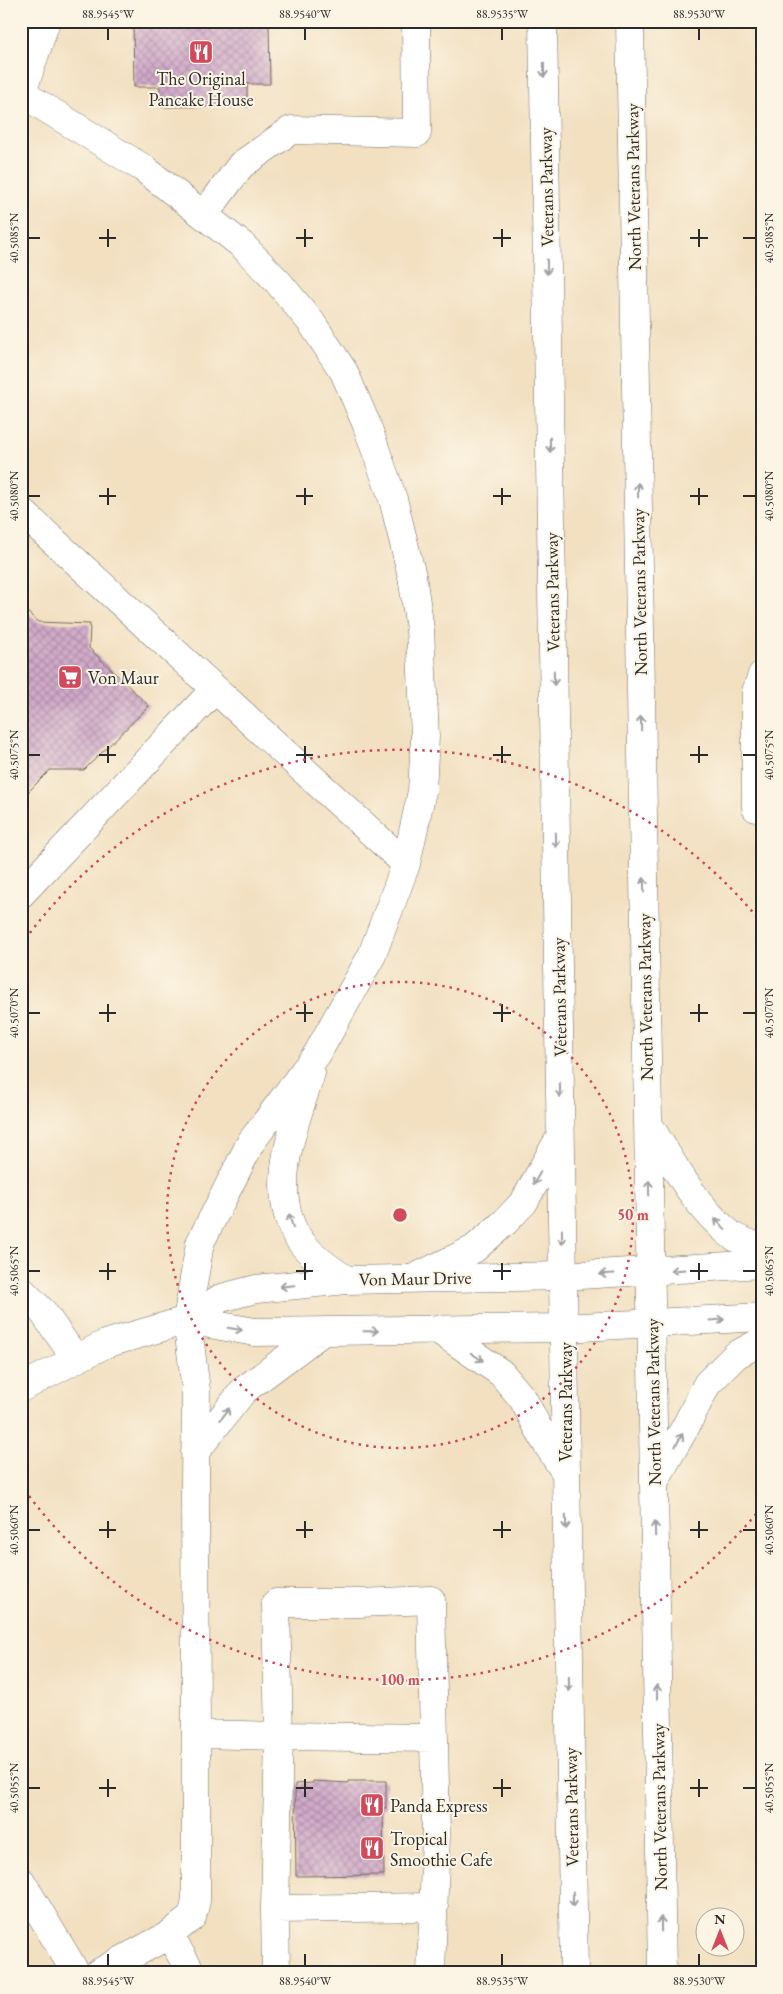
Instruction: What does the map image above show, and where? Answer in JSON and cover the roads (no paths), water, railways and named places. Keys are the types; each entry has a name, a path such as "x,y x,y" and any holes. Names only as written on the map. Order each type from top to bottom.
{"main road":[{"path":"46,21 22,94 143,168 242,245 278,282 311,322 344,372 366,423 393,499 412,576 420,629 425,737 422,791 406,864 372,955 317,1054 251,1142 200,1243 187,1320 196,1390 196,1901 192,1916 169,1935 98,1973"},
{"path":"204,215 241,165 291,130 417,133 416,21"},
{"name":"Veterans Parkway","path":"543,21 574,1973"},
{"name":"North Veterans Parkway","path":"630,21 662,1973"},
{"path":"21,511 406,864"},
{"path":"762,675 756,692 756,808 762,808"},
{"path":"21,894 215,689"},
{"path":"317,1054 286,1154 284,1198 292,1227 307,1249 327,1267 347,1280"},
{"path":"647,1122 682,1179 702,1207 732,1235 762,1248"},
{"path":"414,1278 474,1249 505,1222 524,1202 561,1136"},
{"name":"Von Maur Drive","path":"21,1388 105,1344 187,1320 222,1298 256,1289 347,1280 563,1276 762,1264"},
{"path":"21,1290 43,1312 76,1359"},
{"name":"Von Maur Drive","path":"187,1320 255,1332 322,1332 564,1328 762,1317"},
{"path":"437,1329 501,1373 523,1399 545,1441 565,1473"},
{"path":"195,1452 244,1390 322,1332"},
{"path":"654,1482 686,1426 707,1384 736,1355 762,1341"},
{"path":"276,1973 275,1909 279,1736 276,1603 360,1603 431,1600 436,1834 431,1973"},
{"path":"196,1734 434,1738"},
{"path":"21,1882 76,1973"},
{"path":"275,1909 434,1907"},
{"path":"169,1935 192,1973"}],"place":[{"name":"The Original Pancake House","path":"201,52"},
{"name":"Von Maur","path":"70,677"},
{"name":"Panda Express","path":"372,1805"},
{"name":"Tropical Smoothie Cafe","path":"372,1848"}]}
